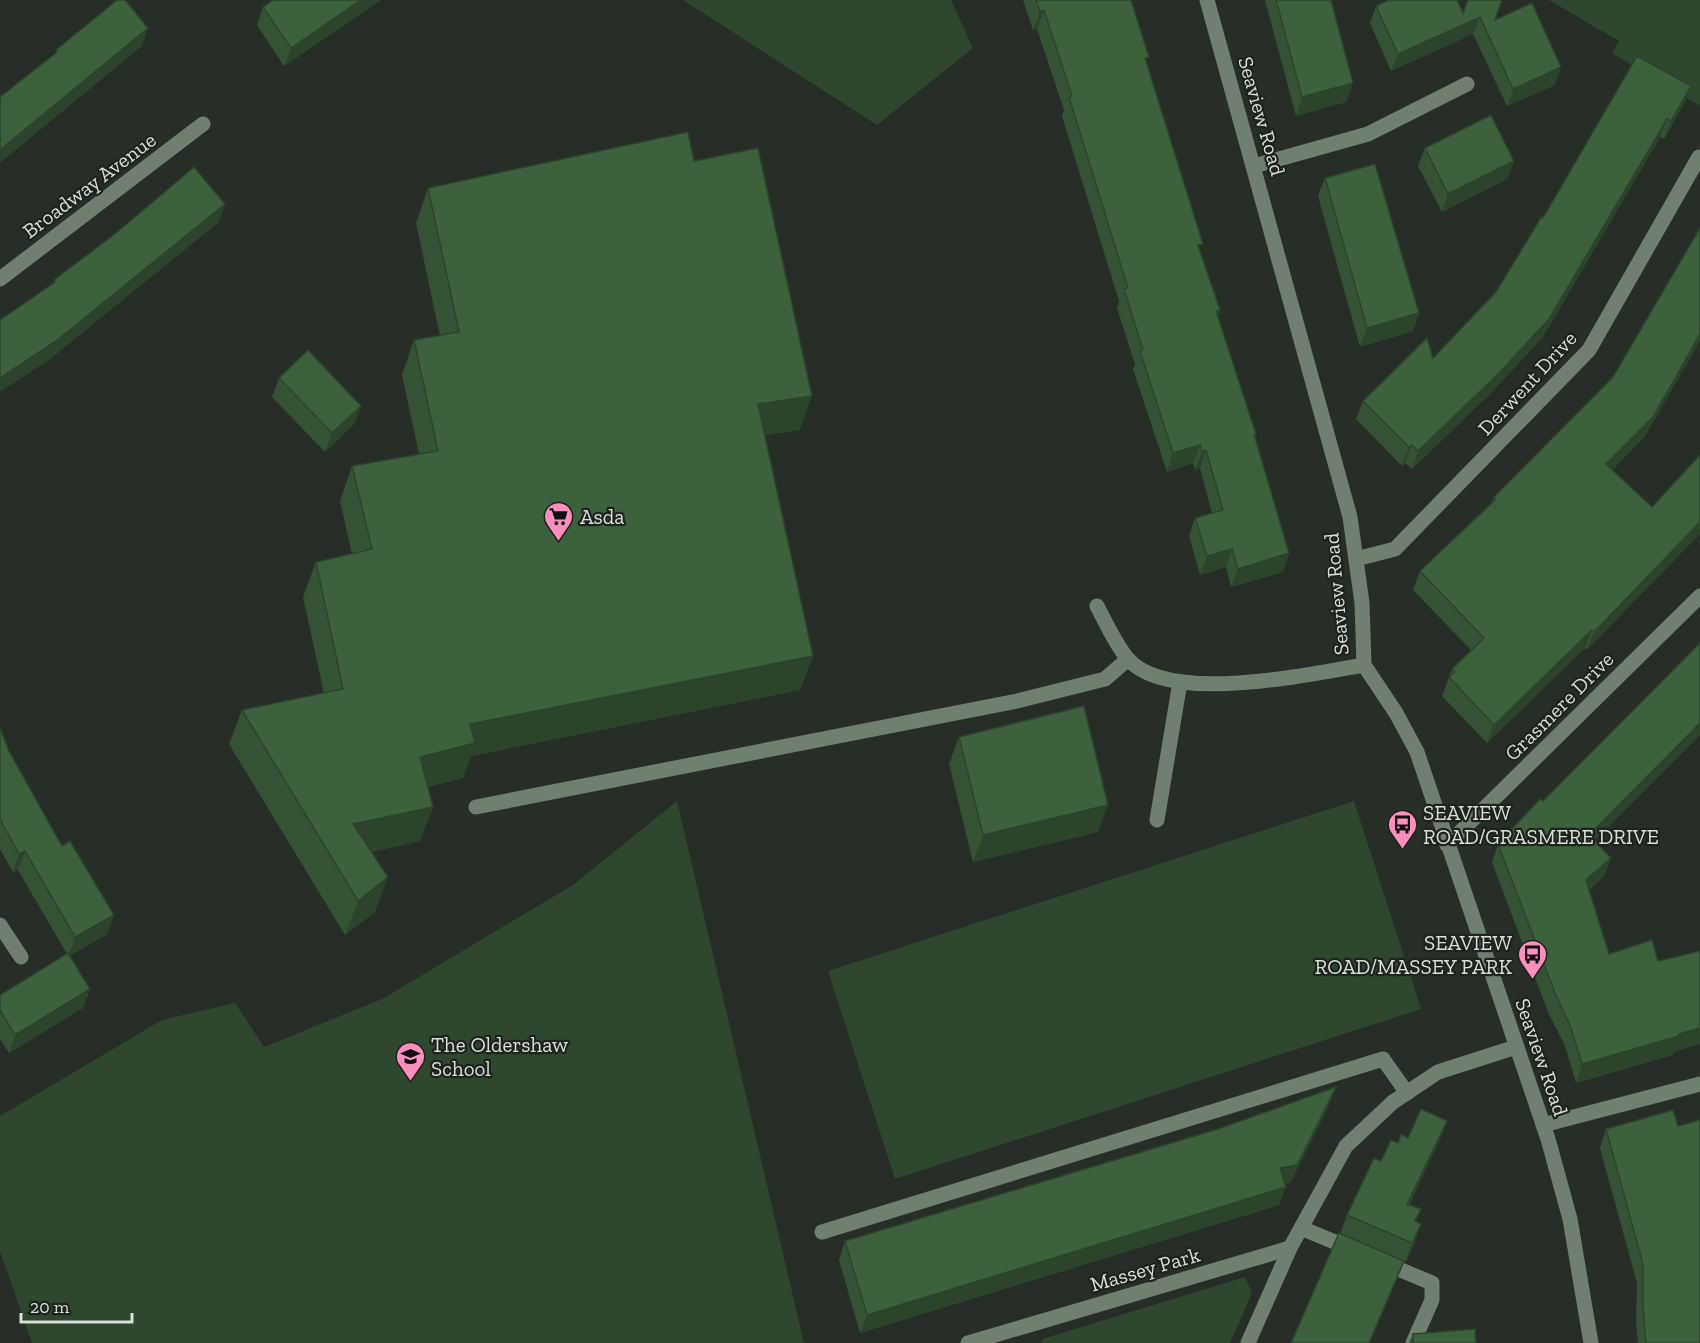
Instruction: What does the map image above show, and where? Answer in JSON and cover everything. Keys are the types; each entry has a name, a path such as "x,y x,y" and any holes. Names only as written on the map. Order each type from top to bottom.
{"street":[{"name":"Seaview Road","path":"1207,0 1350,517 1362,603 1364,665 1396,713 1417,752 1543,1125 1570,1219 1591,1343"},
{"path":"1254,166 1368,134 1467,84"},
{"name":"Broadway Avenue","path":"0,279 203,124"},
{"name":"Derwent Drive","path":"1356,559 1395,549 1590,350 1699,157"},
{"name":"Grasmere Drive","path":"1448,845 1700,596"},
{"path":"1097,606 1128,659 1150,673 1189,684 1253,682 1364,665"},
{"path":"476,807 1017,701 1105,679 1128,659"},
{"path":"1156,820 1180,682"},
{"path":"0,925 21,957"},
{"path":"1248,1343 1290,1248 1346,1146 1393,1102 1438,1072 1516,1047"},
{"path":"822,1232 1383,1059 1407,1093"},
{"path":"1543,1125 1700,1084"},
{"path":"1301,1228 1432,1283 1432,1300 1413,1343"},
{"name":"Massey Park","path":"968,1343 1013,1336 1290,1248"}],"green space":[{"path":"683,0 951,0 973,48 877,125"},
{"path":"1549,0 1700,0 1700,106 1612,53 1619,41"},
{"name":"The Oldershaw School","path":"677,801 804,1343 32,1343 0,1251 0,1116 162,1020 235,1003 264,1047 382,999 573,885"},
{"path":"1354,801 1421,1009 895,1179 828,971"},
{"path":"1245,1277 1252,1293 1230,1343 1043,1343 1042,1339"}],"building":[{"path":"117,0 125,0 148,28 0,150 0,97"},
{"path":"273,0 361,0 291,48 263,7"},
{"path":"1036,0 1131,0 1149,57 1145,58 1203,244 1198,245 1220,310 1216,311 1256,434 1254,434 1289,553 1238,569 1232,549 1207,556 1195,518 1223,510 1206,450 1202,451 1200,445 1173,453 1140,351 1143,350 1124,289 1128,288 1069,97 1072,96 1044,10 1040,12"},
{"path":"1276,0 1331,0 1353,83 1302,97"},
{"path":"1389,0 1457,0 1463,13 1468,0 1502,0 1495,20 1532,3 1561,67 1513,89 1480,17 1398,54 1376,6"},
{"path":"1637,56 1691,86 1671,121 1667,119 1549,319 1498,374 1418,451 1412,445 1409,447 1363,401 1427,338 1433,358 1496,292 1542,216 1543,218"},
{"path":"1491,115 1514,161 1448,194 1425,148"},
{"name":"Asda","path":"688,132 694,161 758,148 812,396 758,404 813,656 470,724 475,743 420,757 433,807 353,824 388,877 358,901 242,710 343,689 316,562 372,549 352,466 438,451 414,340 459,332 428,188"},
{"path":"1375,164 1419,313 1367,328 1325,178"},
{"path":"194,167 225,204 56,341 0,378 0,320 55,282 54,280 116,233"},
{"path":"1700,228 1700,334 1653,417 1606,464 1652,507 1700,455 1700,522 1594,632 1592,630 1494,725 1449,677 1455,672 1452,669 1484,638 1420,571 1496,499 1494,497 1613,377"},
{"path":"308,350 361,406 332,433 279,378"},
{"path":"1700,643 1700,723 1589,835 1611,858 1586,880 1609,954 1652,940 1658,961 1700,951 1700,1028 1582,1064 1571,1028 1555,993 1498,844 1540,799 1543,801"},
{"path":"1084,706 1108,805 983,835 959,737"},
{"path":"0,728 9,751 62,846 70,841 114,915 75,937 25,851 19,854 0,819"},
{"path":"68,953 90,989 15,1035 0,1010 0,995"},
{"path":"1336,1087 1297,1165 1280,1168 1286,1187 867,1315 845,1241 1218,1129"},
{"path":"1421,1109 1447,1121 1407,1204 1421,1209 1415,1221 1421,1224 1412,1243 1347,1215 1374,1158 1381,1161 1391,1140 1398,1143 1401,1134 1408,1138"},
{"path":"1673,1110 1678,1126 1700,1120 1700,1343 1646,1343 1643,1264 1606,1129"},
{"path":"1339,1233 1404,1261 1369,1343 1291,1343"},
{"path":"1475,1329 1476,1343 1413,1343 1413,1334"}],"place":[{"name":"Asda","path":"559,542"},
{"name":"SEAVIEW ROAD/GRASMERE DRIVE","path":"1402,850"},
{"name":"SEAVIEW ROAD/MASSEY PARK","path":"1533,980"},
{"name":"The Oldershaw School","path":"410,1082"}]}
